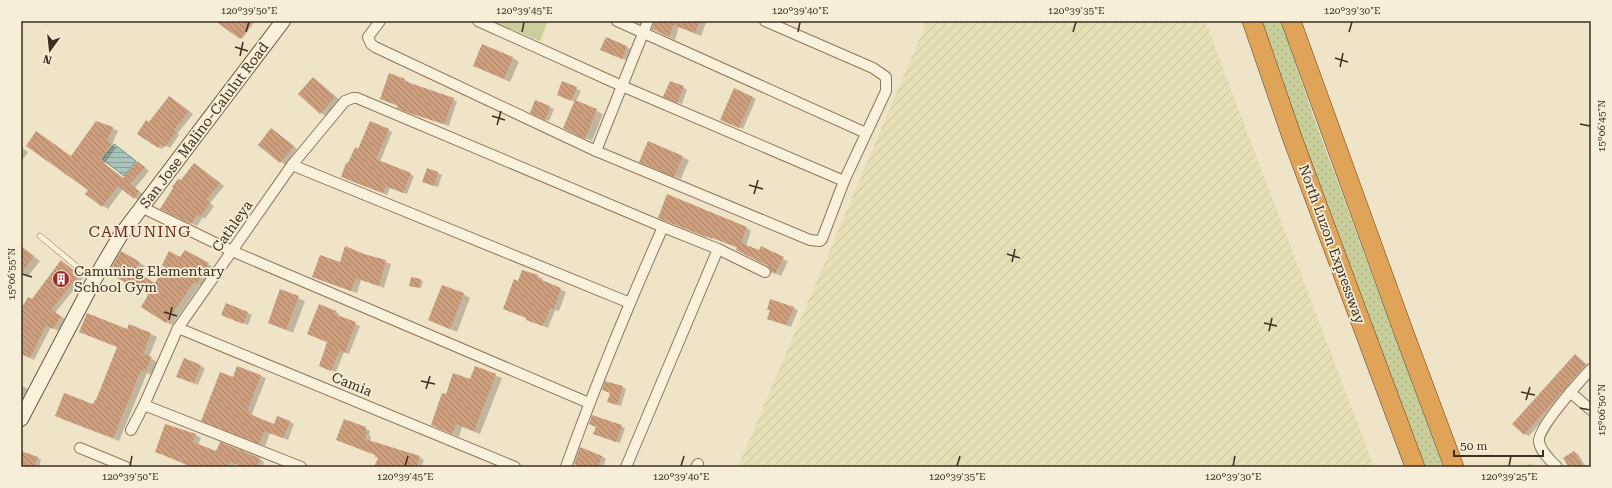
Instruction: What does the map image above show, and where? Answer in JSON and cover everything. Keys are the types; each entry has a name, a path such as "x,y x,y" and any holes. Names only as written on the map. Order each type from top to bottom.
{"highway":[{"name":"North Luzon Expressway","path":"1252,21 1293,140 1415,467"},
{"path":"1291,21 1454,467"}],"main road":[{"name":"San Jose Malino-Calulut Road","path":"21,419 94,280 120,236 283,21"}],"street":[{"path":"380,21 368,37 372,44 376,47 596,150 815,241 820,241 844,181 886,90 886,77 873,68 765,21"},
{"path":"478,21 622,86 844,181"},
{"path":"617,21 866,133"},
{"path":"596,150 648,21"},
{"name":"Cathleya","path":"130,430 144,405 178,328 292,165 345,101 358,98 663,228"},
{"path":"292,165 630,303"},
{"path":"141,208 232,251 589,403"},
{"path":"566,467 589,403 663,228 718,249 765,272"},
{"path":"626,467 718,249"},
{"name":"Camia","path":"178,328 515,467"},
{"path":"1557,467 1548,458 1539,441 1541,431 1570,392 1591,369"},
{"path":"1570,392 1591,410"},
{"path":"144,405 301,467"},
{"path":"80,448 126,467"}],"lane":[{"path":"40,236 94,280"}],"shaded area":[{"path":"927,21 1205,21 1374,467 738,467"}],"green space":[{"path":"493,21 548,21 540,41"},
{"path":"1259,21 1281,21 1315,121 1443,467 1420,467"}],"water":[{"path":"114,144 136,161 124,176 102,159"}],"building":[{"path":"215,21 253,21 240,39"},
{"path":"654,21 700,21 695,33 673,25 669,37 652,29"},
{"path":"606,37 627,46 622,59 600,50"},
{"path":"482,44 513,57 504,79 473,66"},
{"path":"389,73 405,79 404,81 454,98 444,124 409,113 397,108 397,105 380,99"},
{"path":"313,77 335,97 320,114 298,94"},
{"path":"562,81 577,87 571,101 557,95"},
{"path":"670,81 684,86 677,103 663,97"},
{"path":"734,88 753,97 739,128 720,120"},
{"path":"169,96 189,111 174,130 176,132 165,147 161,144 158,148 137,134 146,120 149,122"},
{"path":"535,100 550,106 545,120 530,113"},
{"path":"575,100 597,109 585,139 563,128"},
{"path":"96,121 113,127 107,141 111,144 100,160 123,178 137,161 145,167 130,184 139,191 134,199 118,186 102,207 85,194 88,190 26,146 36,131 71,156"},
{"path":"370,121 389,129 376,159 411,173 403,193 386,186 383,193 341,177 346,163 348,163 355,147 358,149"},
{"path":"271,128 294,146 280,163 258,145"},
{"path":"648,141 683,156 674,177 639,162"},
{"path":"194,163 220,183 206,200 210,203 200,217 197,215 191,224 160,209 173,188 172,187 178,179 181,180"},
{"path":"427,168 438,172 434,186 422,182"},
{"path":"667,194 747,227 741,243 759,250 761,246 784,257 775,274 771,272 768,266 736,250 737,247 707,236 706,237 658,218"},
{"path":"21,246 34,256 21,274"},
{"path":"345,246 364,254 386,260 379,286 356,278 351,291 312,277 320,255 340,262"},
{"path":"185,250 209,263 197,284 194,282 166,323 141,307 148,295 108,273 121,251 140,262 135,271 155,283 165,267 162,265 169,251 180,257"},
{"path":"61,260 79,275 51,310 61,316 53,329 46,325 30,358 21,354 21,309 28,297 32,299"},
{"path":"522,270 538,275 537,278 561,288 554,309 550,308 543,326 503,309 514,279 518,281"},
{"path":"411,277 421,279 419,288 409,286"},
{"path":"442,285 464,293 450,329 428,320"},
{"path":"280,289 299,296 286,330 268,323"},
{"path":"770,299 794,307 786,325 767,319 770,310 767,310"},
{"path":"226,303 248,312 243,324 221,315"},
{"path":"319,304 336,311 334,314 356,322 345,353 339,351 331,371 319,366 327,342 307,334"},
{"path":"87,313 127,329 129,324 151,333 143,354 152,357 145,372 141,370 113,438 55,416 64,393 93,404 96,400 117,347 79,332"},
{"path":"1575,354 1586,364 1524,435 1512,424"},
{"path":"184,358 201,365 194,383 176,377"},
{"path":"237,366 261,375 247,411 250,412 249,414 274,424 277,416 290,421 283,438 264,431 259,444 201,421 220,372 233,377"},
{"path":"475,366 496,374 474,431 456,424 452,434 431,425 442,393 446,394 453,373 470,379"},
{"path":"605,381 623,386 617,405 607,402 610,393 602,390"},
{"path":"592,415 622,425 616,442 593,434 596,427 589,424"},
{"path":"344,419 366,427 365,432 367,432 365,439 420,456 416,467 374,467 378,458 375,457 375,455 336,440"},
{"path":"165,424 196,434 193,442 216,451 220,442 260,458 257,467 243,467 230,462 228,467 193,467 155,452"},
{"path":"580,447 602,456 598,467 582,467 574,464"},
{"path":"21,451 38,457 34,467 21,467"},
{"path":"1574,451 1584,467 1569,467 1563,458"}],"place":[{"name":"Camuning Elementary School Gym","path":"61,279"}],"district":[{"name":"CAMUNING","path":"140,231"}]}
